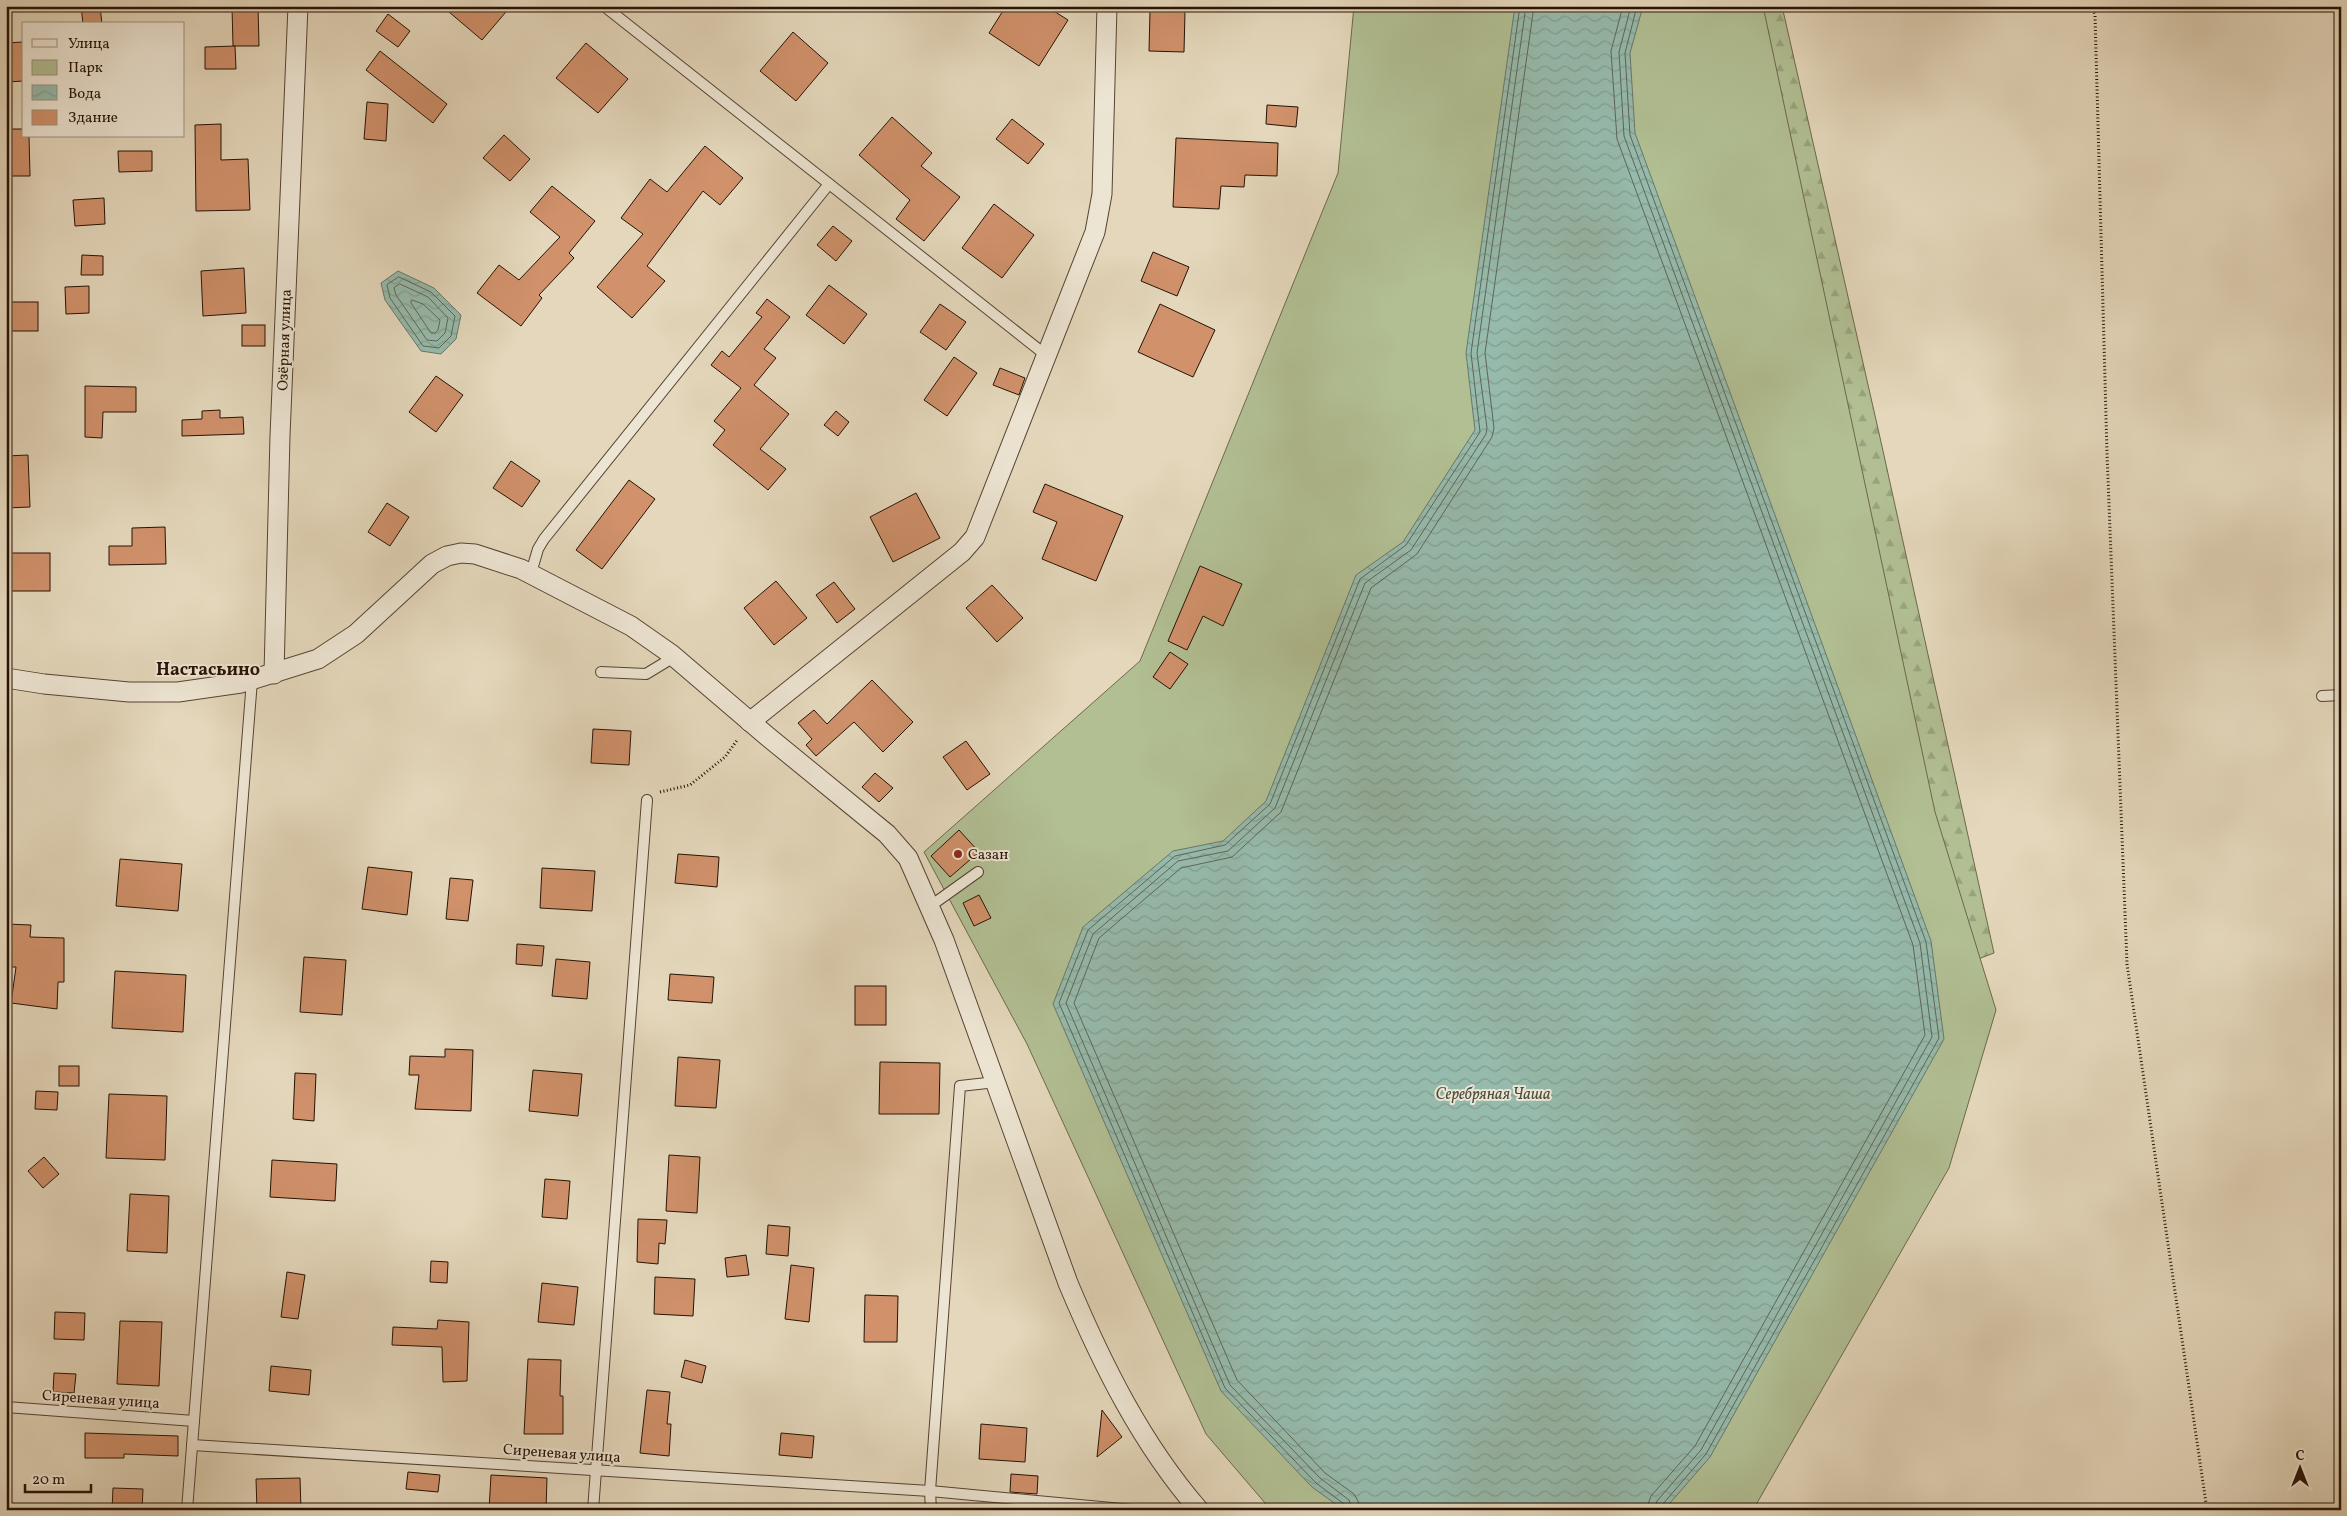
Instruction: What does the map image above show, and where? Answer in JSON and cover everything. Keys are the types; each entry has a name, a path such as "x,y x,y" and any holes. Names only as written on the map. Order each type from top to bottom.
{"street":[{"name":"Озёрная улица","path":"274,674 280,436 298,6"},
{"path":"750,722 962,552 975,537 1095,232 1100,211 1107,6"},
{"path":"6,678 44,684 139,692 178,692 252,680 274,674 318,659 356,634 432,564 447,556 461,553 476,554 531,574 631,626 674,657 887,834 908,858 944,940 1068,1283 1087,1328 1123,1403 1168,1473 1199,1510"}],"lane":[{"path":"604,6 1047,356"},
{"path":"531,574 538,548 544,539 829,184"},
{"path":"601,672 646,674 674,657"},
{"path":"187,1510 252,680"},
{"path":"2322,696 2341,695"},
{"path":"593,1510 647,800"},
{"path":"929,907 978,872"},
{"path":"931,1510 930,1491 960,1086 996,1082"},
{"name":"Сиреневая улица","path":"6,1407 194,1421"},
{"name":"Сиреневая улица","path":"192,1445 930,1491 1133,1510"}],"path":[{"path":"2092,6 2095,15 2107,443 2128,964 2207,1510"},
{"path":"647,800 664,790 690,785 726,757 750,722"}],"green space":[{"name":"Серебряная Чаша","path":"1354,6 1763,6 1935,812 1996,1010 1949,1168 1753,1510 1271,1510 1206,1434 1027,1044 924,852 1140,661 1338,173"},
{"path":"1660,6 1782,6 1994,953 1954,968"}],"water":[{"name":"Серебряная Чаша","path":"1515,6 1643,6 1630,53 1635,133 1931,941 1944,1039 1710,1457 1664,1510 1344,1510 1312,1487 1221,1391 1053,1004 1083,927 1173,851 1223,841 1266,801 1356,575 1403,542 1475,430 1466,353"},
{"path":"398,271 434,288 461,315 456,339 441,354 421,351 385,300 381,283"}],"building":[{"path":"81,6 100,6 102,22 83,22"},
{"path":"258,6 259,46 233,46 232,7"},
{"path":"442,6 511,6 482,40"},
{"path":"1006,6 1046,6 1068,20 1039,66 989,33"},
{"path":"1150,11 1185,11 1184,52 1149,51"},
{"path":"388,14 410,31 398,47 376,31"},
{"path":"793,32 828,63 796,101 760,71"},
{"path":"22,42 22,81 6,82 6,43"},
{"path":"586,43 628,79 598,113 556,78"},
{"path":"235,46 236,69 205,69 205,47"},
{"path":"380,51 447,104 433,123 366,70"},
{"path":"367,102 388,104 386,141 364,139"},
{"path":"1267,105 1298,107 1296,127 1266,124"},
{"path":"892,117 932,153 921,166 960,197 924,241 896,219 910,200 859,155"},
{"path":"1012,119 1044,144 1028,164 996,139"},
{"path":"221,124 221,160 248,159 250,210 196,211 195,125"},
{"path":"6,129 22,129 22,138 29,138 30,176 6,176"},
{"path":"504,135 530,159 510,181 483,158"},
{"path":"1176,138 1278,143 1277,176 1245,175 1244,187 1221,186 1219,209 1173,207"},
{"path":"705,146 743,178 720,205 703,191 647,266 665,281 632,318 597,287 643,234 621,218 650,179 667,192"},
{"path":"118,151 152,151 152,171 119,172"},
{"path":"552,186 595,221 569,253 574,258 539,295 542,298 521,326 477,293 499,265 519,280 560,237 530,212"},
{"path":"104,198 105,224 75,226 73,200"},
{"path":"994,204 1034,235 1002,278 962,248"},
{"path":"833,226 852,241 836,261 817,245"},
{"path":"1153,252 1189,267 1177,296 1141,281"},
{"path":"82,255 103,256 103,275 81,275"},
{"path":"244,268 246,313 203,316 201,271"},
{"path":"829,285 867,314 844,344 806,315"},
{"path":"89,286 89,313 66,314 65,287"},
{"path":"767,299 790,317 764,349 776,358 754,385 789,414 760,449 786,469 768,490 713,445 725,430 714,421 741,388 711,365 722,351 729,357 762,317 756,313"},
{"path":"6,302 38,302 38,331 6,331"},
{"path":"940,304 966,322 946,350 920,332"},
{"path":"1160,304 1215,330 1193,377 1138,352"},
{"path":"242,325 265,325 265,346 242,346"},
{"path":"954,357 977,373 947,416 924,400"},
{"path":"1000,368 1025,378 1019,395 993,385"},
{"path":"436,376 463,395 436,432 409,412"},
{"path":"85,386 136,387 136,412 103,412 102,438 85,437"},
{"path":"220,410 220,418 243,417 244,434 182,436 182,420 202,419 202,411"},
{"path":"836,411 849,422 838,436 824,425"},
{"path":"28,455 30,507 6,508 6,456"},
{"path":"511,461 540,481 522,507 493,488"},
{"path":"629,480 655,499 602,569 576,550"},
{"path":"1045,484 1123,516 1096,581 1042,559 1057,522 1033,512"},
{"path":"916,493 940,538 893,562 870,517"},
{"path":"387,503 409,517 390,546 368,532"},
{"path":"165,527 166,564 109,565 109,546 132,546 132,528"},
{"path":"6,553 50,553 50,591 6,591"},
{"path":"1200,566 1242,584 1223,626 1203,616 1187,650 1168,641"},
{"path":"776,581 807,618 774,645 744,608"},
{"path":"834,582 855,609 837,623 816,595"},
{"path":"992,585 1023,618 997,642 966,608"},
{"path":"1170,652 1188,664 1170,689 1153,677"},
{"path":"872,680 913,722 883,752 854,722 816,756 806,745 812,739 798,723 814,710 827,724"},
{"path":"593,729 631,731 629,765 591,763"},
{"path":"966,741 990,774 967,790 943,757"},
{"path":"875,773 893,788 879,802 862,787"},
{"path":"959,830 979,852 950,877 931,856"},
{"path":"678,854 719,857 717,887 675,883"},
{"path":"120,859 182,864 178,911 116,906"},
{"path":"368,867 412,872 407,915 362,909"},
{"path":"542,868 595,871 592,911 540,908"},
{"path":"450,878 473,880 468,921 446,919"},
{"path":"979,895 991,918 974,926 963,903"},
{"path":"6,924 31,925 30,937 64,938 64,982 58,982 57,1009 11,1003 16,967 6,967"},
{"path":"517,944 544,946 542,966 516,964"},
{"path":"304,957 346,960 342,1015 300,1012"},
{"path":"556,959 590,962 587,999 552,996"},
{"path":"115,971 186,975 183,1032 112,1028"},
{"path":"670,974 714,977 712,1003 668,1000"},
{"path":"855,986 886,986 886,1025 855,1025"},
{"path":"445,1049 473,1050 471,1111 415,1109 419,1075 409,1075 410,1056 445,1057"},
{"path":"678,1057 720,1060 716,1108 675,1106"},
{"path":"880,1062 940,1063 939,1114 879,1114"},
{"path":"59,1066 79,1066 79,1086 59,1086"},
{"path":"533,1070 582,1074 578,1116 529,1111"},
{"path":"295,1073 316,1074 314,1121 293,1119"},
{"path":"36,1091 58,1092 57,1110 35,1109"},
{"path":"109,1094 167,1096 165,1160 106,1158"},
{"path":"669,1155 700,1157 697,1213 666,1211"},
{"path":"44,1157 59,1174 43,1188 28,1171"},
{"path":"272,1160 337,1164 335,1201 270,1197"},
{"path":"545,1179 570,1181 567,1219 542,1217"},
{"path":"130,1194 169,1196 167,1253 127,1251"},
{"path":"638,1219 667,1220 665,1244 659,1243 658,1264 637,1262"},
{"path":"768,1225 790,1227 788,1256 766,1254"},
{"path":"746,1255 749,1275 727,1277 725,1258"},
{"path":"431,1261 448,1262 447,1283 430,1282"},
{"path":"791,1265 814,1268 809,1322 785,1319"},
{"path":"287,1272 305,1275 298,1319 281,1317"},
{"path":"655,1277 695,1279 693,1316 654,1314"},
{"path":"542,1283 578,1287 574,1325 538,1322"},
{"path":"865,1295 898,1296 897,1342 864,1342"},
{"path":"55,1312 85,1313 84,1340 54,1339"},
{"path":"438,1320 469,1322 467,1381 443,1382 442,1347 392,1345 393,1327 437,1329"},
{"path":"120,1321 162,1322 159,1386 117,1384"},
{"path":"528,1359 561,1360 560,1396 563,1396 563,1434 524,1434"},
{"path":"685,1360 706,1366 702,1383 681,1377"},
{"path":"271,1366 311,1370 309,1395 269,1391"},
{"path":"54,1373 76,1374 74,1393 53,1392"},
{"path":"647,1390 670,1392 667,1424 671,1424 669,1456 640,1453"},
{"path":"1102,1410 1122,1437 1097,1457"},
{"path":"981,1424 1027,1428 1025,1462 979,1459"},
{"path":"85,1433 178,1436 178,1456 124,1454 124,1458 85,1458"},
{"path":"781,1433 814,1436 812,1458 779,1455"},
{"path":"408,1472 440,1475 438,1492 406,1489"},
{"path":"1011,1474 1038,1476 1037,1494 1010,1492"},
{"path":"491,1475 547,1478 546,1510 489,1510"},
{"path":"300,1478 301,1510 257,1510 256,1479"},
{"path":"113,1488 143,1489 142,1510 112,1510"}],"place":[{"name":"Сазан","path":"958,854"}],"district":[{"name":"Настасьино","path":"208,669"}]}
